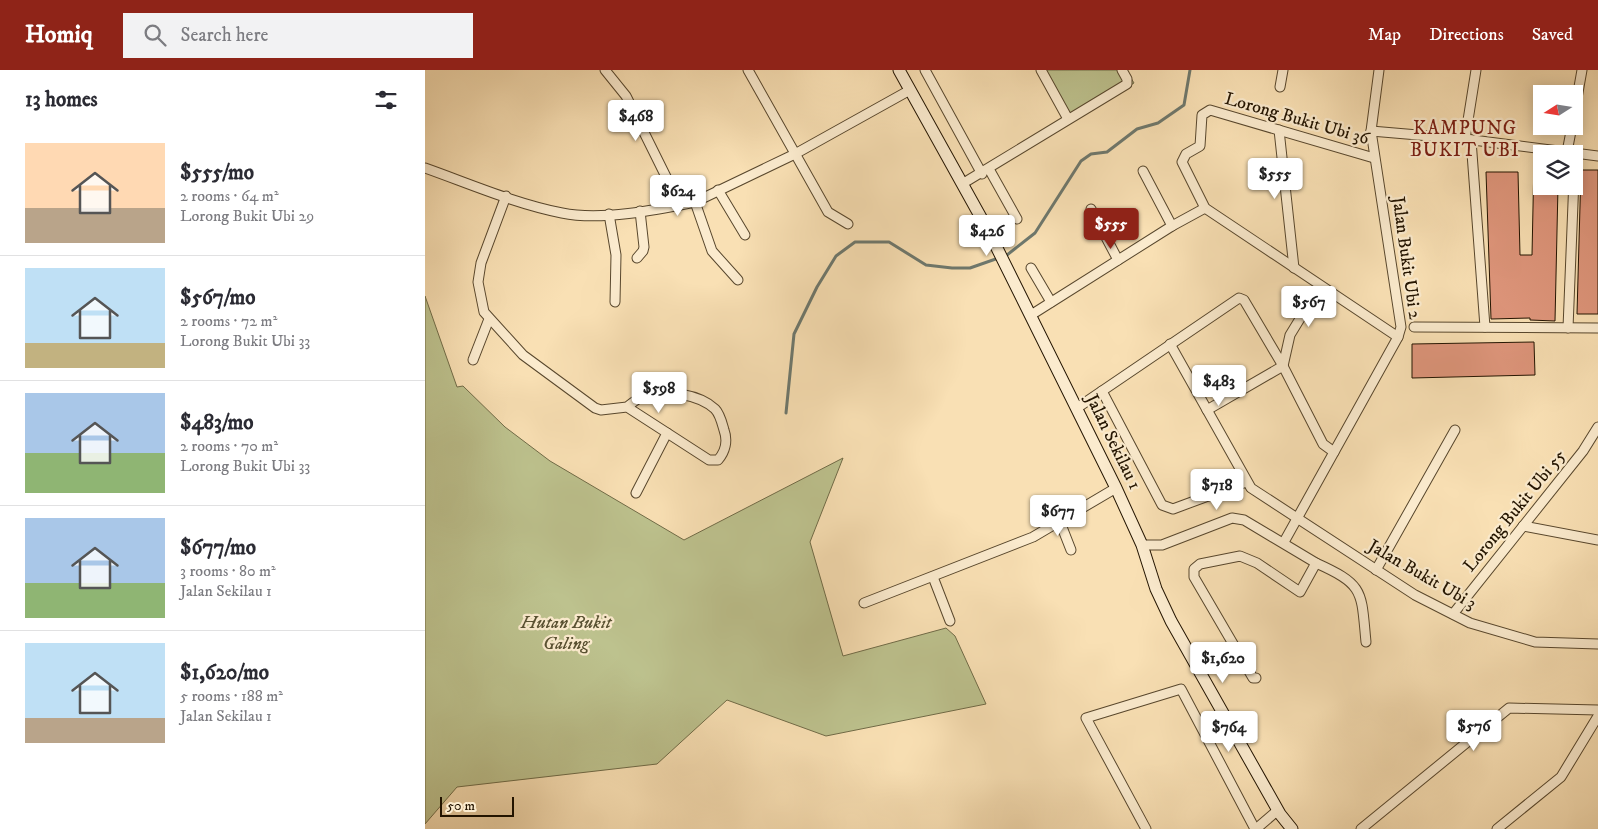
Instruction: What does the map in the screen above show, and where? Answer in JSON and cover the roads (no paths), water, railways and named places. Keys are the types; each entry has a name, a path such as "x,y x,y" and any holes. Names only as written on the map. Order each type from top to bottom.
{"street":[{"path":"605,70 626,96 680,205"},
{"path":"748,70 827,212 848,224"},
{"name":"Jalan Sekilau 1","path":"899,70 989,232 1077,408 1142,545 1156,588 1171,621 1278,810 1292,829"},
{"path":"925,70 985,171 1017,219"},
{"path":"1041,70 1068,119"},
{"path":"962,184 1128,82 1122,70"},
{"path":"1280,87 1283,70"},
{"name":"Jalan Bukit Ubi 2","path":"1284,542 1398,337 1401,327 1371,131 1379,70"},
{"path":"1476,70 1468,139 1485,328"},
{"path":"1579,85 1581,70"},
{"path":"425,168 564,214 609,214 680,205 695,202 795,154 910,90"},
{"name":"Lorong Bukit Ubi 36","path":"1205,208 1182,162 1186,154 1200,146 1202,115 1206,111 1374,158"},
{"path":"1279,130 1294,268"},
{"path":"1371,131 1468,139 1533,148"},
{"path":"1583,154 1598,156"},
{"path":"1143,170 1172,226"},
{"path":"718,190 745,235"},
{"path":"1569,328 1571,195"},
{"path":"505,196 479,274 480,298 489,319 531,362 595,408 606,410 627,407 647,395 657,394 685,396 705,402 718,414 725,432 725,449 718,460 709,460 627,407"},
{"path":"695,202 712,251 739,280"},
{"path":"1031,315 1172,226 1205,208 1398,337"},
{"path":"1091,209 1118,260"},
{"path":"637,258 644,247 639,211"},
{"path":"609,214 616,255 615,302"},
{"path":"1031,268 1051,302"},
{"path":"1207,410 1283,366 1290,335 1320,286"},
{"path":"1077,408 1239,298 1244,300 1283,366 1323,444 1334,452"},
{"path":"473,360 489,319"},
{"path":"1414,327 1598,328"},
{"path":"1170,344 1246,482"},
{"name":"Jalan Sekilau 1","path":"1102,392 1162,505 1173,509 1246,482"},
{"name":"Lorong Bukit Ubi 55","path":"1453,614 1583,451 1598,427"},
{"path":"1376,570 1455,430"},
{"path":"636,493 667,433"},
{"name":"Jalan Bukit Ubi 3","path":"1246,482 1251,488 1297,519 1415,595 1470,622 1526,641 1598,644"},
{"path":"864,603 1033,537 1116,488"},
{"path":"1142,545 1162,545 1231,518 1244,520 1284,542 1316,563 1344,576 1356,586 1362,599 1366,642"},
{"path":"1060,522 1071,550"},
{"path":"1523,526 1598,540"},
{"path":"1256,678 1253,678 1194,577 1194,569 1200,564 1240,556 1257,562 1300,592 1316,563"},
{"path":"933,577 950,622"},
{"path":"1146,829 1086,718 1181,689 1256,829 1278,810"},
{"path":"1361,829 1509,708 1598,710"},
{"path":"1497,829 1561,777 1598,716"}],"waterway":[{"path":"786,413 794,334 817,287 836,256 855,242 889,242 926,265 952,268 970,268 1007,255 1035,233 1081,161 1091,154 1107,152 1137,129 1158,123 1184,105 1190,70"}],"district":[{"name":"KAMPUNG BUKIT UBI","path":"1465,139"}],"park label":[{"name":"Hutan Bukit Galing","path":"566,633"}]}
